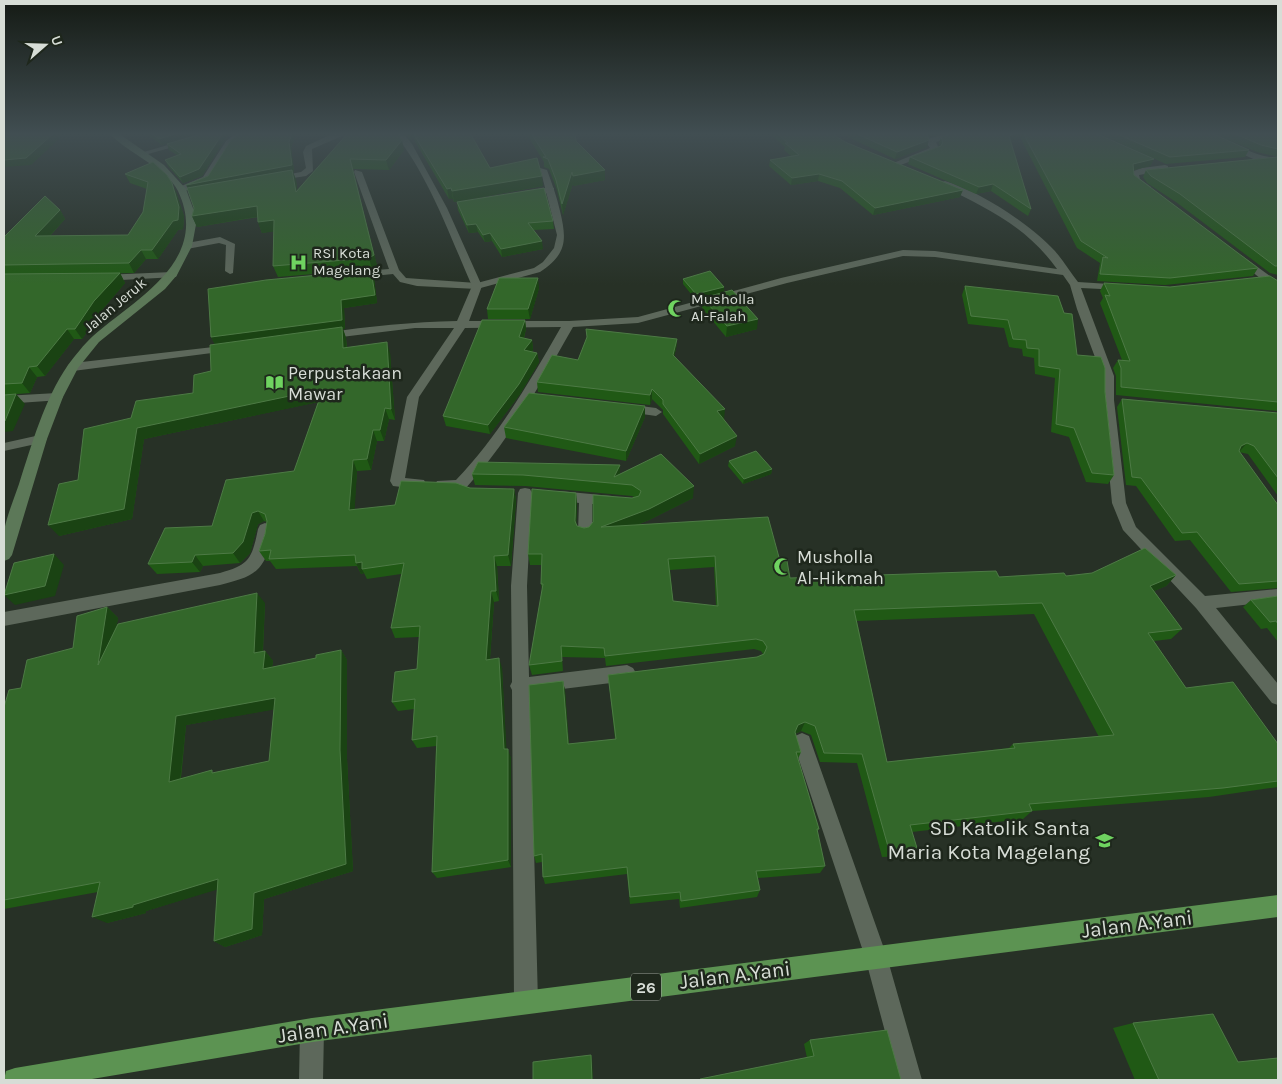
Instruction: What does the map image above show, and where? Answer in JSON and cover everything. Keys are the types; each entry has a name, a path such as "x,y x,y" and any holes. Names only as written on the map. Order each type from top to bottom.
{"highway":[{"name":"Jalan A.Yani","path":"15,1080 312,1030 1278,906"}],"main road":[{"name":"Jalan Jeruk","path":"4,555 9,522 57,397 73,367 95,340 161,287 172,275 187,246 192,219 187,193 178,184"}],"street":[{"path":"187,193 200,184"},
{"path":"432,184 446,208 478,286 462,324 413,397 396,480 401,483 460,485 477,467 532,397 569,324"},
{"path":"943,184 971,195 1024,228 1048,249 1075,284 1082,310 1108,376 1108,400 1119,503 1130,530 1202,603 1278,697"},
{"path":"1141,184 1157,195"},
{"path":"515,196 551,190"},
{"path":"1232,251 1274,278 1278,287"},
{"path":"312,339 372,329 462,324 569,324 638,320 793,278 903,253 935,254 1067,273"},
{"path":"88,278 172,275"},
{"path":"1250,281 1274,278"},
{"path":"1075,284 1135,288"},
{"path":"73,367 245,347"},
{"path":"4,400 57,397"},
{"path":"1108,400 1124,401"},
{"path":"611,407 656,412"},
{"path":"4,447 40,439"},
{"path":"516,493 526,1002"},
{"path":"4,619 220,579 247,572 260,557 265,529"},
{"path":"1202,603 1278,594"},
{"path":"519,686 646,671"},
{"path":"802,742 876,957 910,1080"},
{"path":"311,1080 312,1030"}],"lane":[{"path":"362,184 395,271 403,280 417,283 478,286 537,270 552,257 558,248 561,236 548,184"},
{"path":"187,246 220,240 231,244 230,271"},
{"path":"347,276 395,271"},
{"path":"460,485 465,490 473,492"},
{"path":"516,493 623,502"},
{"path":"585,532 586,498"}],"building":[{"path":"148,184 172,184 179,207 178,220 173,221 152,250 141,250 129,263 4,265 4,237 45,196 60,210 35,236 128,235 143,212"},
{"path":"213,184 294,184 296,192 303,184 356,184 374,255 369,258 273,266 274,220 258,222 257,206 192,216 194,208 187,188"},
{"path":"444,184 496,184 452,191 451,188 447,189"},
{"path":"557,184 568,184 562,204"},
{"path":"845,184 947,184 963,190 875,208"},
{"path":"971,184 1023,184 1031,209 993,184 979,187"},
{"path":"1050,184 1145,184 1258,268 1170,278 1100,274 1103,257 1108,258 1081,241"},
{"path":"1163,184 1278,184 1278,266 1275,266 1180,194"},
{"path":"544,188 553,221 528,223 542,241 501,249 490,233 483,235 476,224 467,225 457,202"},
{"path":"371,270 375,295 341,300 342,320 211,337 208,289 266,280"},
{"path":"710,271 724,287 696,294 683,279"},
{"path":"120,273 94,301 75,329 67,329 37,366 29,367 22,383 4,384 4,274"},
{"path":"1270,276 1278,281 1278,402 1121,387 1121,368 1118,360 1130,361 1105,295 1110,296 1104,283 1170,287"},
{"path":"499,278 538,278 528,309 487,309"},
{"path":"965,286 1058,296 1064,313 1072,314 1077,355 1101,357 1105,368 1105,392 1114,475 1092,473 1074,428 1056,424 1060,369 1039,366 1039,349 1027,348 1026,340 1013,339 1008,320 971,316"},
{"path":"732,290 758,319 727,326 703,298"},
{"path":"482,320 525,320 519,337 532,340 524,350 537,353 519,384 488,425 443,416"},
{"path":"342,327 343,348 387,342 391,409 385,408 380,430 373,430 367,459 353,460 349,510 395,505 401,481 456,483 470,488 514,489 508,555 494,556 496,591 491,591 486,660 499,658 504,749 508,749 508,860 432,872 437,736 412,740 415,699 392,702 395,672 417,669 420,626 391,628 404,563 362,569 362,562 356,563 355,555 269,559 271,550 259,551 267,521 265,514 258,511 252,513 243,542 233,553 195,555 192,562 148,564 165,528 212,526 226,480 294,471 323,389 137,428 124,509 48,525 59,484 78,480 84,429 131,418 136,401 193,393 194,375 211,371 210,345"},
{"path":"586,329 677,339 673,355 725,409 717,411 737,436 700,454 663,404 663,400 652,389 650,395 537,382 552,355 578,360 587,337"},
{"path":"529,393 645,406 626,451 504,427"},
{"path":"16,394 5,421 4,421 4,395"},
{"path":"1122,399 1278,413 1278,478 1254,446 1247,443 1241,446 1239,451 1278,505 1278,581 1239,584 1197,532 1182,533 1141,478 1132,477"},
{"path":"756,451 772,469 744,479 729,461"},
{"path":"661,454 694,486 649,509 601,527 768,517 780,561 787,561 790,578 996,571 999,577 1064,573 1066,576 1092,573 1145,548 1176,575 1150,586 1182,629 1148,633 1186,688 1233,682 1278,744 1278,781 1223,788 1029,804 1032,811 910,825 917,848 889,850 862,754 824,753 815,726 805,722 798,725 795,732 801,752 796,752 819,829 817,829 825,866 756,871 760,890 681,901 680,892 630,897 627,867 543,877 542,854 534,856 529,685 563,681 568,744 616,739 608,675 757,657 764,654 767,647 763,641 756,639 605,656 604,648 561,646 562,661 529,665 543,584 541,584 542,554 528,554 532,489 576,493 575,521 577,526 584,528 589,527 593,522 593,495 632,498 639,496 641,491 632,485 523,475 472,474 478,462 620,465 614,477","holes":["715,556 718,606 673,601 668,559","1042,603 1114,735 1013,744 1015,748 887,762 854,610"]},
{"path":"54,554 45,586 4,595 14,563"},
{"path":"257,593 254,653 265,651 263,669 316,658 316,655 341,650 340,750 346,864 254,893 252,929 214,941 218,879 133,905 133,907 92,917 100,882 4,900 4,707 9,690 21,688 27,660 73,648 77,616 107,607 98,665 118,624","holes":["275,698 269,761 212,773 212,770 169,782 176,716"]},
{"path":"1278,596 1278,624 1276,621 1270,622 1251,600"},
{"path":"1213,1014 1238,1062 1278,1058 1278,1080 1159,1080 1133,1023"},
{"path":"887,1030 901,1080 700,1080 814,1056 810,1040"},
{"path":"591,1055 592,1080 533,1080 533,1062"}],"place":[{"name":"RSI Kota Magelang","path":"299,262"},
{"name":"Musholla Al-Falah","path":"677,308"},
{"name":"Perpustakaan Mawar","path":"274,383"},
{"name":"Musholla Al-Hikmah","path":"783,567"},
{"name":"SD Katolik Santa Maria Kota Magelang","path":"1104,840"}]}
